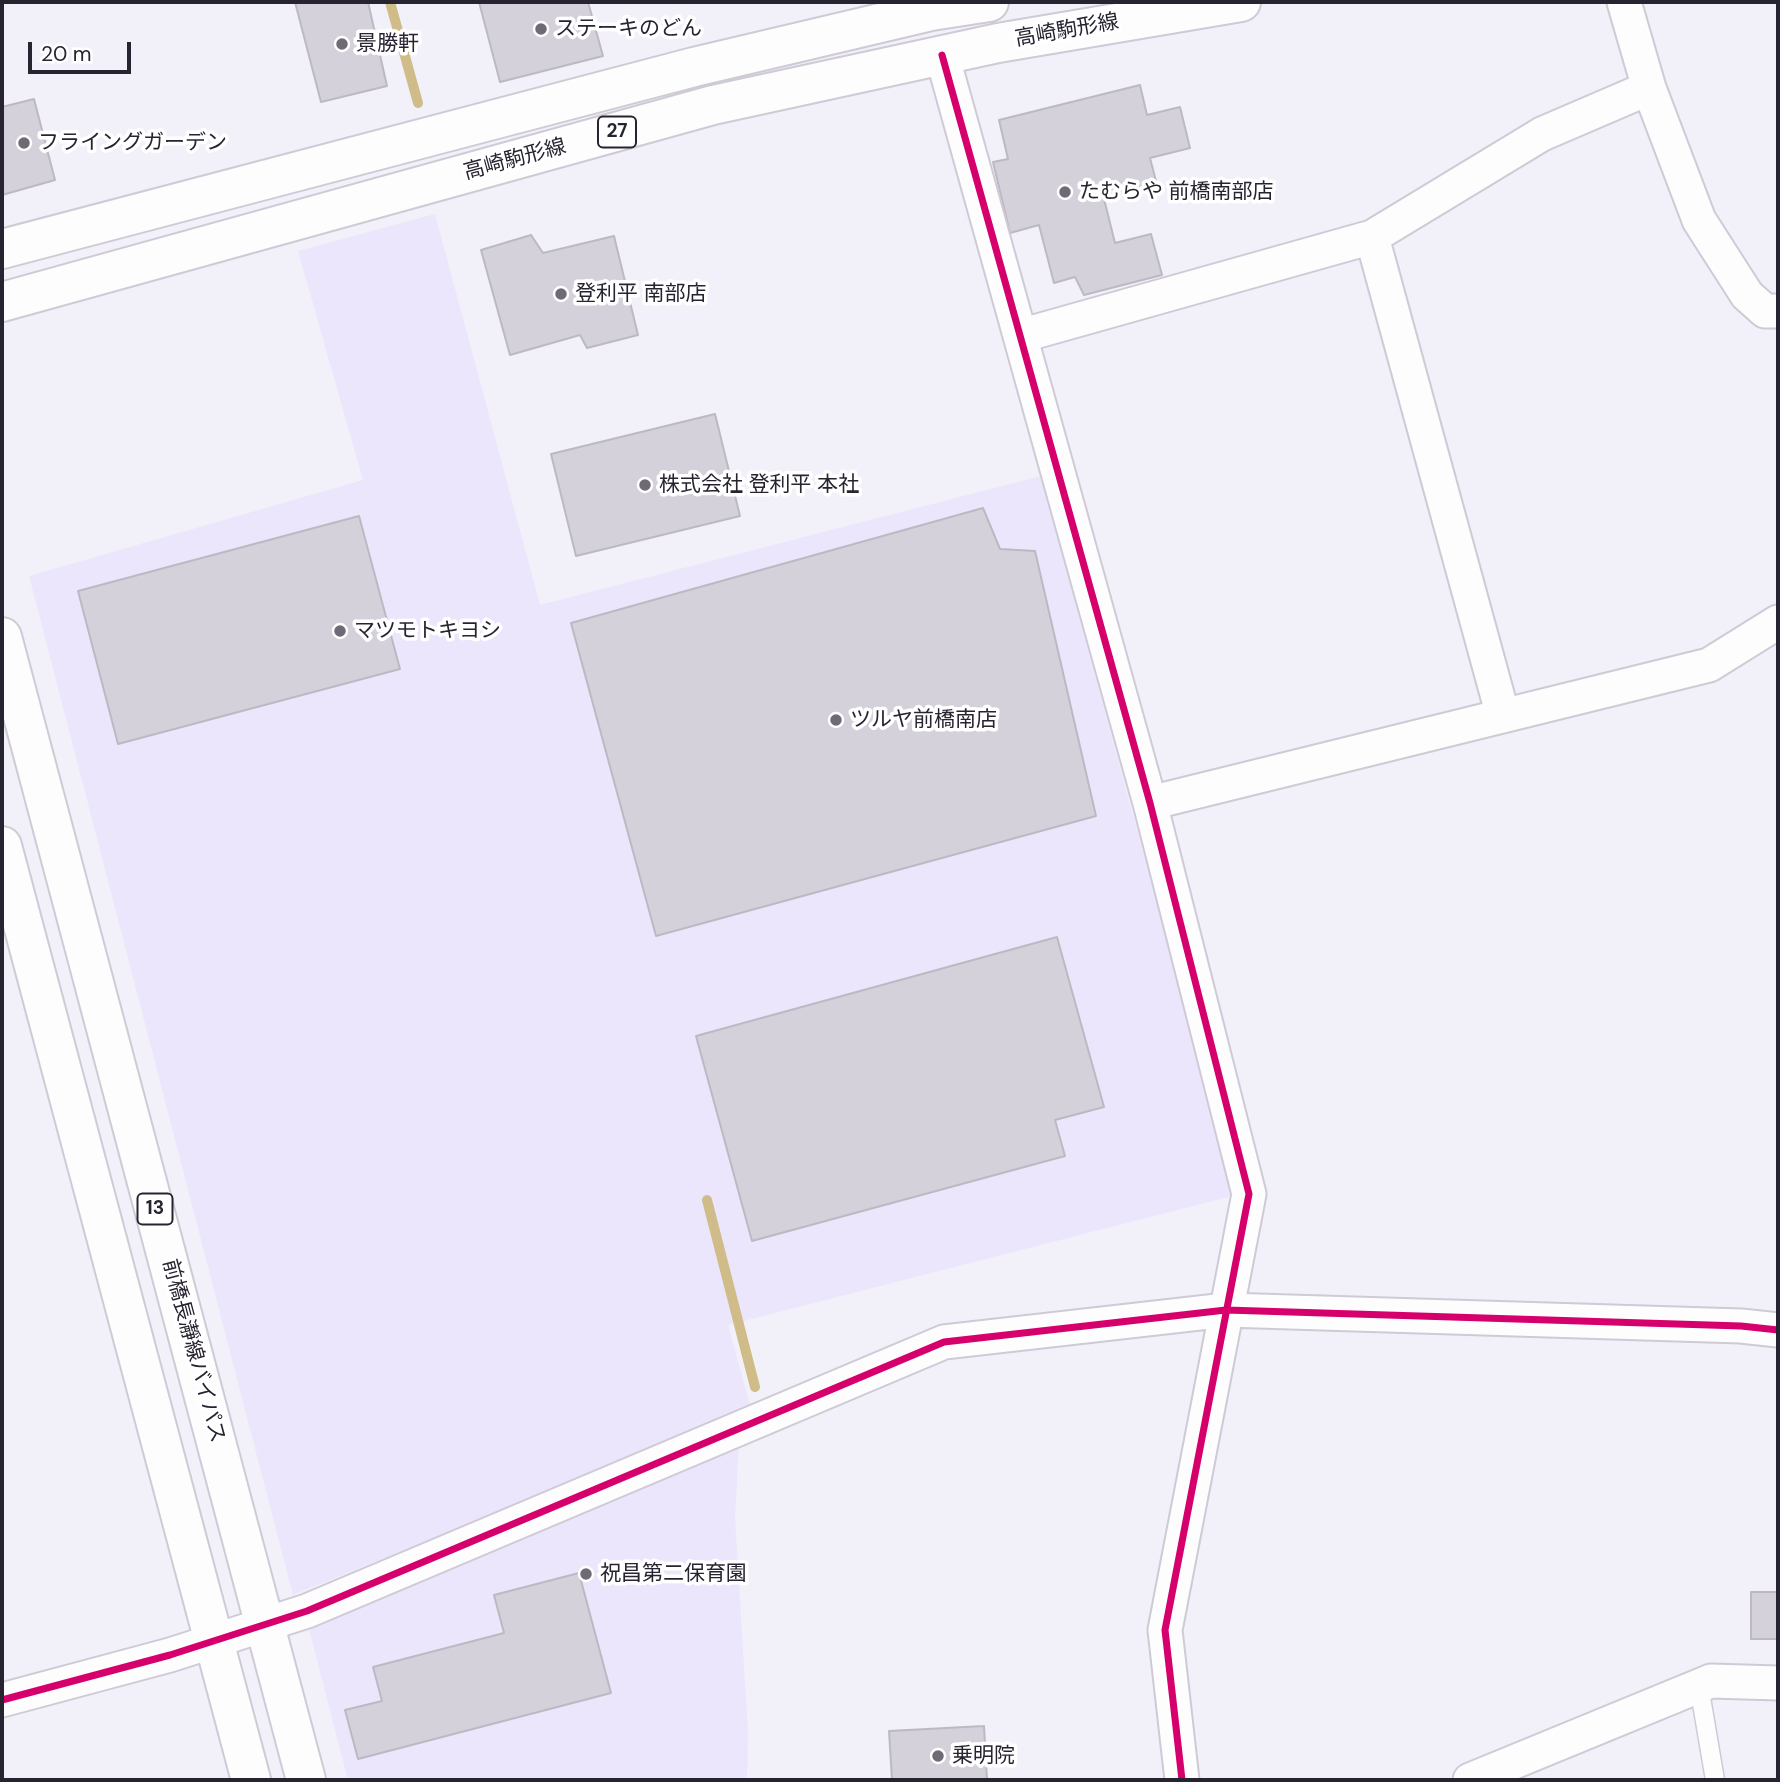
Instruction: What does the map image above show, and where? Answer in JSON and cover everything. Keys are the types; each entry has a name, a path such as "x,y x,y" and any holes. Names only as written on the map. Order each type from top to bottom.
{"main road":[{"name":"27","path":"2,249 930,6 989,2"},
{"name":"高崎駒形線","path":"2,302 713,105 998,43 1241,2"},
{"name":"前橋長瀞線バイパス","path":"2,638 306,1780"},
{"path":"2,846 251,1780"}],"street":[{"path":"1624,2 1649,88 1699,220 1747,295 1765,311 1778,311"},
{"path":"942,55 1150,803 1249,1194 1165,1630 1182,1780"},
{"path":"1020,336 1372,237 1542,134 1649,88"},
{"path":"1372,237 1503,716"},
{"path":"1150,803 1709,665 1778,622"},
{"path":"2,1700 170,1655 307,1611 944,1342 1226,1310 1741,1325 1778,1330"},
{"path":"1470,1780 1711,1681 1778,1683"}],"lane":[{"path":"1699,1686 1714,1780"}],"shaded area":[{"path":"435,214 540,605 1041,476 1236,1195 728,1325 751,1409 293,1595 29,576 363,480 298,251"},
{"name":"祝昌第二保育園","path":"739,1439 735,1519 748,1731 747,1780 348,1780 309,1629"}],"building":[{"name":"景勝軒","path":"295,2 368,2 387,86 321,102"},
{"name":"ステーキのどん","path":"479,2 588,2 603,56 500,82"},
{"name":"たむらや 前橋南部店","path":"1140,85 1147,115 1180,107 1190,148 1150,158 1157,185 1104,199 1115,243 1151,234 1162,275 1084,295 1075,277 1054,283 1039,225 1010,233 993,162 1008,159 999,120"},
{"name":"フライングガーデン","path":"34,99 55,180 2,195 2,107"},
{"name":"登利平 南部店","path":"531,235 543,253 614,236 638,335 587,348 580,335 510,355 481,250"},
{"name":"株式会社 登利平 本社","path":"715,414 740,516 576,556 551,454"},
{"name":"ツルヤ前橋南店","path":"983,508 1000,549 1035,551 1096,816 656,936 571,623"},
{"path":"359,516 400,669 118,744 78,591"},
{"path":"1057,937 1104,1107 1055,1120 1065,1156 752,1241 696,1036"},
{"path":"579,1573 611,1693 358,1759 345,1710 382,1701 373,1667 504,1633 494,1595"},
{"path":"1751,1592 1778,1592 1778,1639 1751,1639"},
{"name":"乗明院","path":"984,1726 987,1780 892,1780 889,1731"}],"waterway":[{"path":"390,2 418,103"},
{"path":"707,1200 755,1387"}],"cycle path":[{"path":"942,55 1150,803 1249,1194 1165,1630 1182,1780"},
{"path":"2,1700 170,1655 307,1611 944,1342 1226,1310 1741,1326 1778,1330"}],"place":[{"name":"ステーキのどん","path":"541,29"},
{"name":"景勝軒","path":"342,44"},
{"name":"フライングガーデン","path":"24,143"},
{"name":"たむらや 前橋南部店","path":"1065,192"},
{"name":"登利平 南部店","path":"561,294"},
{"name":"株式会社 登利平 本社","path":"645,485"},
{"name":"マツモトキヨシ","path":"340,631"},
{"name":"ツルヤ前橋南店","path":"836,720"},
{"name":"祝昌第二保育園","path":"586,1574"},
{"name":"乗明院","path":"938,1756"}]}
